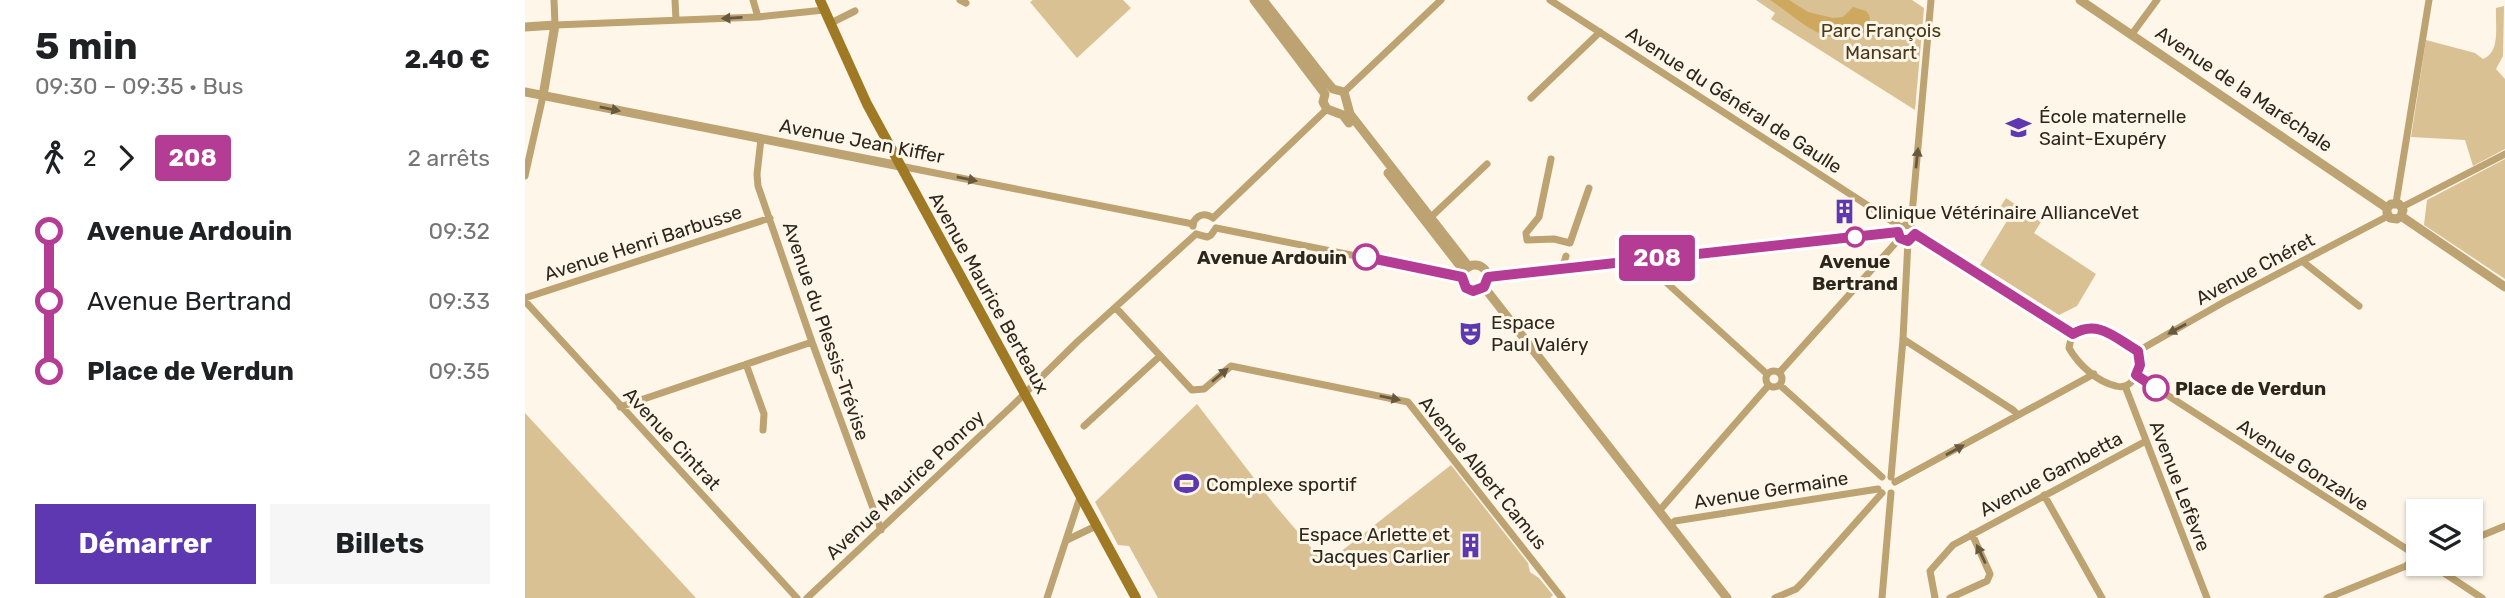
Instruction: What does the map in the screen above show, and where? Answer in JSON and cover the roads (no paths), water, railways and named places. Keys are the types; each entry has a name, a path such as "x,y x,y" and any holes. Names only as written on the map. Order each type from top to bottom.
{"main road":[{"name":"Avenue Maurice Berteaux","path":"822,5 867,104 1136,598"}],"street":[{"path":"525,176 555,25 554,0"},
{"path":"675,0 676,20"},
{"path":"753,0 758,16"},
{"path":"1254,0 1329,91 1344,92 1441,0"},
{"path":"1263,0 1329,91"},
{"name":"Avenue du Général de Gaulle","path":"1549,0 1902,235"},
{"path":"1779,373 1910,226 1930,0"},
{"name":"Avenue de la Maréchale","path":"2080,0 2388,212"},
{"path":"2132,34 2157,0"},
{"path":"2429,0 2400,209 2395,219 2388,212 2391,204 2400,209 2505,287"},
{"path":"525,27 758,16 822,5"},
{"path":"831,23 855,11"},
{"path":"1531,98 1600,32"},
{"path":"1329,91 1323,102 1343,115 1465,272"},
{"name":"Avenue Jean Kiffer","path":"525,92 1193,224"},
{"path":"1344,92 1350,114 1431,217 1465,272 1464,285 1470,290 1478,291 1484,287 1488,277"},
{"path":"1213,218 1332,110 1346,105"},
{"name":"Avenue du Plessis-Trévise","path":"761,139 758,186 881,530"},
{"path":"2400,209 2505,154"},
{"path":"1551,159 1539,217 1527,233 1527,240 1554,239 1570,243 1589,188"},
{"path":"1431,217 1487,164"},
{"name":"Avenue Chéret","path":"2138,351 2388,212"},
{"path":"1201,215 1213,218 1216,228 1212,235 1207,237 1196,234 1193,224 1201,215"},
{"name":"Avenue Henri Barbusse","path":"525,300 770,218"},
{"path":"1910,226 1915,234 2073,334"},
{"path":"1216,228 1465,272 1481,267 1488,277"},
{"name":"Avenue Maurice Ponroy","path":"807,598 1196,234"},
{"path":"1488,277 1915,234"},
{"path":"1882,598 1891,493 1895,488 1893,480 1903,339 1902,235"},
{"path":"1562,269 1566,256"},
{"path":"1646,260 1657,274 1767,374"},
{"path":"2302,261 2359,306"},
{"path":"1484,287 1727,598"},
{"name":"Avenue Cintrat","path":"525,300 797,598"},
{"name":"Avenue Albert Camus","path":"1115,308 1192,390 1199,391 1231,366 1408,402 1562,598"},
{"path":"2091,327 2102,329 2138,351 2140,365 2136,375 2125,386 2117,387 2094,374 2080,364 2069,348 2073,334 2091,327"},
{"path":"1903,339 2018,415"},
{"path":"620,407 812,342"},
{"path":"1084,426 1160,356"},
{"path":"746,364 764,414 763,430"},
{"path":"1769,386 1765,378 1771,371 1782,377 1780,385"},
{"path":"1780,385 1882,477 1893,480 2094,374"},
{"name":"Avenue Gonzalve","path":"2136,375 2406,548"},
{"path":"1769,386 1780,385"},
{"path":"1659,511 1769,386"},
{"name":"Avenue Lefèvre","path":"2125,386 2207,598"},
{"name":"Avenue Gambetta","path":"1935,598 1930,571 1953,545 2146,441"},
{"path":"1880,491 1878,482 1882,477"},
{"path":"1880,491 1891,493"},
{"path":"1775,598 1796,589 1803,582 1880,491"},
{"name":"Avenue Germaine","path":"1670,524 1675,521 1880,491"},
{"path":"2044,495 2102,598"},
{"path":"1047,598 1080,497"},
{"path":"1067,540 1096,526"},
{"path":"2483,535 2505,526"},
{"path":"1950,598 1987,581 1990,573 1972,534"},
{"path":"2327,598 2406,566"},
{"path":"2449,576 2482,598"}],"place":[{"name":"École maternelle Saint-Exupéry","path":"2019,127"},
{"name":"Clinique Vétérinaire AllianceVet","path":"1845,212"},
{"name":"Avenue Bertrand","path":"1855,237"},
{"name":"Avenue Ardouin","path":"1366,257"},
{"name":"Espace Paul Valéry","path":"1471,333"},
{"name":"Place de Verdun","path":"2156,388"},
{"name":"Complexe sportif","path":"1186,484"},
{"name":"Espace Arlette et Jacques Carlier","path":"1470,545"}],"park label":[{"name":"Parc François Mansart","path":"1881,41"}]}
